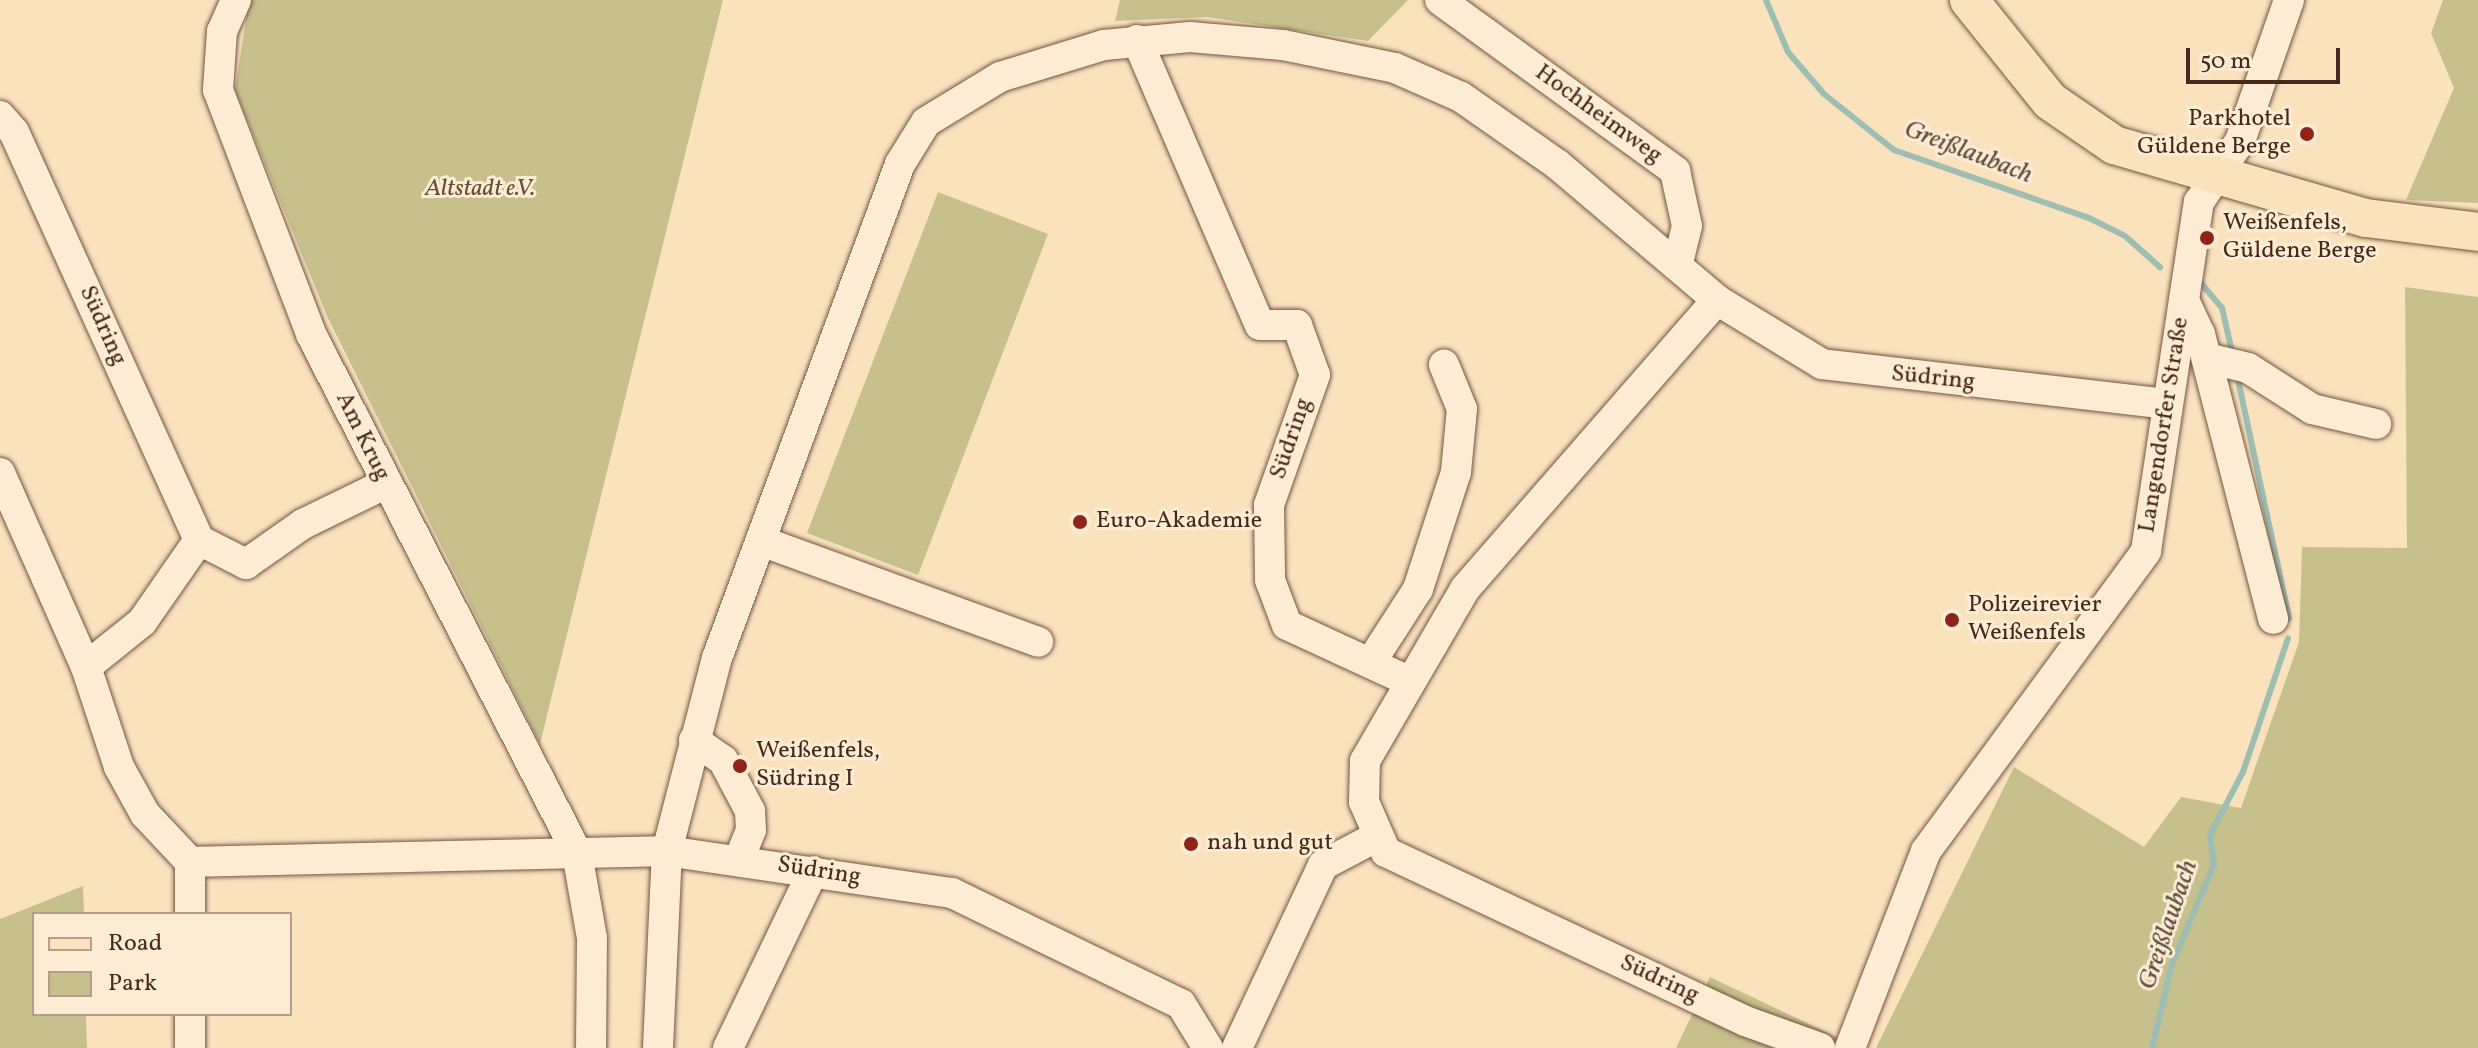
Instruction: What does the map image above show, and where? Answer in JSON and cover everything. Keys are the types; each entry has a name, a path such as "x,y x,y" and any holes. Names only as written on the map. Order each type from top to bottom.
{"main road":[{"path":"1969,0 1992,37 2086,129 2129,151 2214,178 2376,221 2478,232"}],"street":[{"name":"Am Krug","path":"236,0 222,31 218,90 311,334 385,484 577,853"},
{"name":"Hochheimweg","path":"1440,0 1675,171 1687,226 1677,266"},
{"name":"Langendorfer Straße","path":"1850,1048 1926,851 2146,551 2199,202 2240,141 2289,0"},
{"name":"Südring","path":"658,1048 667,851 694,740 761,541 900,164 926,122 1000,77 1137,40 1233,38 1395,68 1473,106 1717,300 1822,364 2167,404"},
{"name":"Südring","path":"1137,40 1260,325 1297,325 1315,375 1269,505 1270,580 1287,625 1409,681"},
{"name":"Südring","path":"0,116 14,132 199,540"},
{"path":"1237,1048 1323,865 1376,837 1364,802 1365,761 1465,589 1717,300"},
{"path":"2184,300 2207,358 2273,619"},
{"path":"2207,358 2248,368 2312,409 2376,424"},
{"path":"1371,662 1418,589 1456,472 1462,409 1444,365"},
{"path":"0,473 86,667 119,767 145,814 190,862 190,912"},
{"path":"86,667 142,622 199,540 246,564 303,524 385,484"},
{"path":"761,541 1038,642"},
{"path":"694,740 723,760 750,811 751,830 739,859"},
{"name":"Südring","path":"1376,837 1386,852 1497,905 1745,1021 1820,1048"},
{"name":"Südring","path":"190,862 667,851 739,859 952,893 1181,1004 1208,1048"},
{"path":"577,853 592,938 591,1048"},
{"path":"728,1048 813,871"},
{"path":"190,1016 190,1048"}],"green space":[{"name":"Altstadt e.V.","path":"249,0 723,0 540,744 327,316 235,90"},
{"path":"1120,0 1408,0 1368,41 1207,17 1115,21"},
{"path":"2443,0 2478,0 2478,203 2406,200 2454,88 2431,33"},
{"path":"938,192 1048,234 918,575 807,533"},
{"path":"2405,287 2478,297 2478,1048 1876,1048 2014,767 2144,847 2181,797 2241,808 2299,642 2302,547 2407,548"},
{"path":"83,886 84,912 32,912 32,1016 86,1016 87,1048 0,1048 0,919"},
{"path":"1710,977 1860,1048 1676,1048"}],"waterway":[{"name":"Greißlaubach","path":"1766,0 1788,52 1824,94 1894,150 2089,218 2125,236 2160,267"},
{"name":"Greißlaubach","path":"2201,283 2222,308 2233,356"},
{"name":"Greißlaubach","path":"2237,375 2289,618"},
{"name":"Greißlaubach","path":"2152,1048 2172,964 2214,864 2210,835 2243,772 2288,638"}],"place":[{"name":"Parkhotel Güldene Berge","path":"2307,134"},
{"name":"Weißenfels, Güldene Berge","path":"2207,238"},
{"name":"Euro-Akademie","path":"1080,522"},
{"name":"Polizeirevier Weißenfels","path":"1952,620"},
{"name":"Weißenfels, Südring I","path":"740,766"},
{"name":"nah und gut","path":"1191,844"}]}
